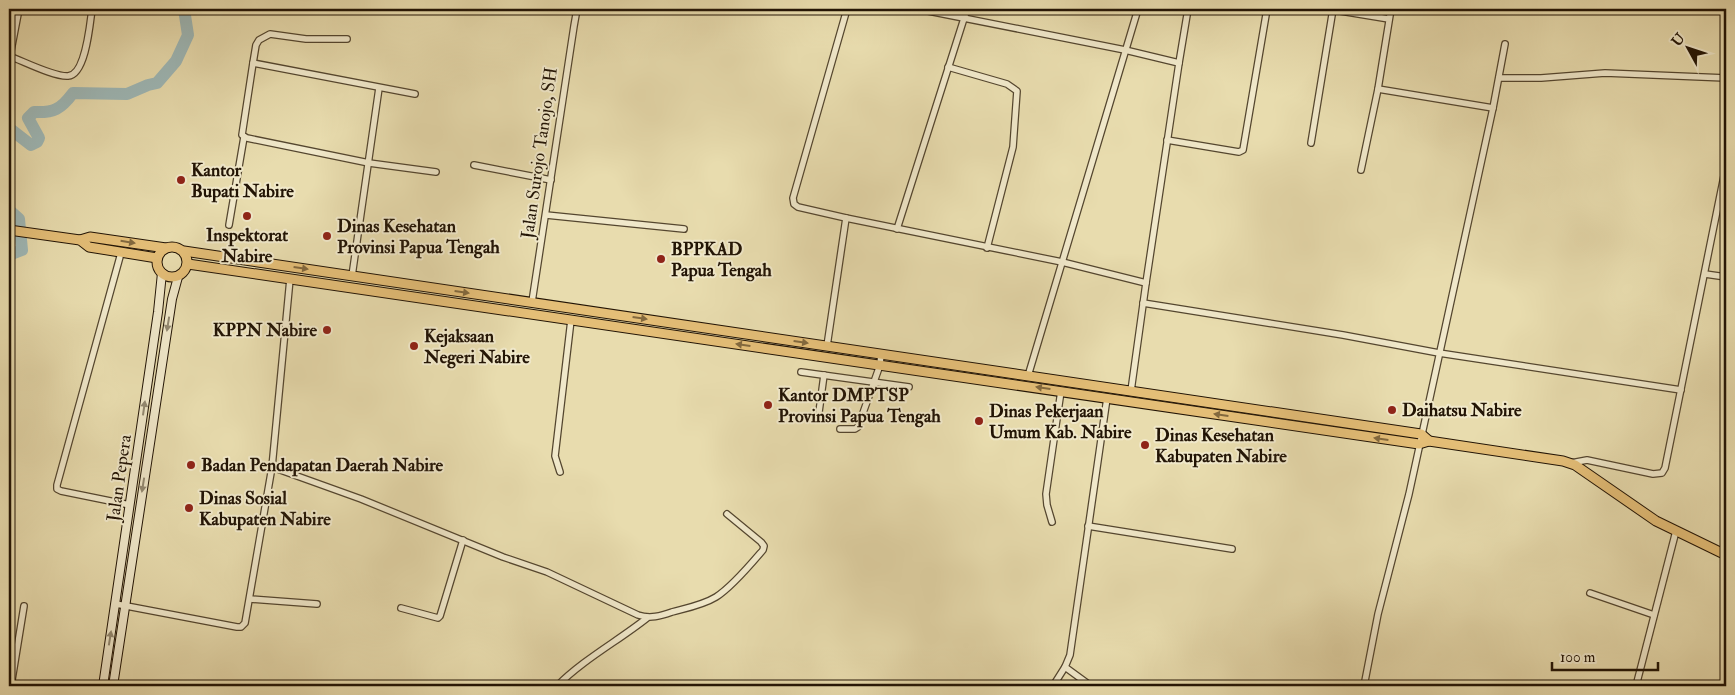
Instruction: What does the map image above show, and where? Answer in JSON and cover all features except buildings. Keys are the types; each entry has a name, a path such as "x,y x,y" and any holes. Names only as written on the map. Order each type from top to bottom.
{"main road":[{"path":"9,230 80,240 90,237 166,248"},
{"path":"80,240 89,247 157,258"},
{"path":"184,251 188,264 186,270 178,277 167,277 158,269 157,258 161,251 174,246 184,251 1421,434 1429,441"},
{"path":"188,264 1419,444 1429,441 1571,463 1636,508 1676,531 1726,555"},
{"name":"Jalan Pepera","path":"103,686 140,439 162,273"},
{"name":"Jalan Pepera","path":"113,686 172,299 178,277"},
{"path":"413,297 415,285"},
{"path":"611,326 612,314"},
{"path":"140,439 150,440"}],"street":[{"path":"19,9 9,56 68,76 79,68 84,57 92,9"},
{"name":"Jalan Surojo Tanojo, SH","path":"532,302 577,9"},
{"path":"847,9 793,202 798,207 986,248 1062,262 1146,283"},
{"path":"918,9 1125,50 1179,63"},
{"path":"897,229 967,9"},
{"path":"1028,376 1138,9"},
{"path":"1131,391 1188,9"},
{"path":"1167,140 1238,152 1243,150 1267,9"},
{"path":"1328,9 1389,19"},
{"path":"1311,143 1333,9"},
{"path":"1361,170 1378,89 1391,9"},
{"path":"229,225 244,137 242,133 253,63 259,40 270,34 306,39 347,39"},
{"path":"1364,686 1378,614 1419,444 1500,78 1505,44"},
{"path":"253,63 415,94"},
{"path":"948,67 1007,84 1017,91 1013,147 986,248"},
{"path":"1500,78 1551,78 1606,72 1726,78"},
{"path":"352,276 379,88"},
{"path":"1378,89 1493,108"},
{"path":"244,137 369,163 436,172"},
{"path":"474,165 551,180"},
{"path":"1571,463 1587,460 1653,474 1662,473 1726,166"},
{"path":"546,214 684,229"},
{"path":"827,346 846,218"},
{"path":"121,253 57,489 130,505"},
{"path":"1705,274 1726,277"},
{"path":"116,604 238,627 245,623 272,467 290,279"},
{"path":"1143,303 1680,390"},
{"path":"560,472 555,456 571,320"},
{"path":"840,429 854,429 858,427 880,365 881,354"},
{"path":"801,372 909,387"},
{"path":"819,412 824,375"},
{"path":"1052,522 1047,506 1046,494 1061,391"},
{"path":"1053,686 1065,667 1071,648 1107,398"},
{"path":"272,467 361,499 552,574 647,618"},
{"path":"557,686 590,659 647,618 693,606 719,595 764,546 727,514"},
{"path":"1088,526 1232,548"},
{"path":"1636,686 1676,531"},
{"path":"401,608 438,618 440,616 463,540"},
{"path":"1590,593 1654,615"},
{"path":"250,599 318,604"},
{"path":"11,686 24,606"},
{"path":"1065,667 1092,686"}],"waterway":[{"path":"9,128 31,145 37,142 39,138 28,118 34,112 52,111 65,103 73,93 127,94 157,83 176,61 188,35 184,9"},
{"path":"9,210 19,219 22,250 9,255"}],"place":[{"name":"Kantor Bupati Nabire","path":"181,180"},
{"name":"Inspektorat Nabire","path":"247,216"},
{"name":"Dinas Kesehatan Provinsi Papua Tengah","path":"327,236"},
{"name":"BPPKAD Papua Tengah","path":"661,259"},
{"name":"KPPN Nabire","path":"327,330"},
{"name":"Kejaksaan Negeri Nabire","path":"414,346"},
{"name":"Kantor DMPTSP Provinsi Papua Tengah","path":"768,405"},
{"name":"Daihatsu Nabire","path":"1392,410"},
{"name":"Dinas Pekerjaan Umum Kab. Nabire","path":"979,421"},
{"name":"Dinas Kesehatan Kabupaten Nabire","path":"1145,445"},
{"name":"Badan Pendapatan Daerah Nabire","path":"191,465"},
{"name":"Dinas Sosial Kabupaten Nabire","path":"189,508"}]}
